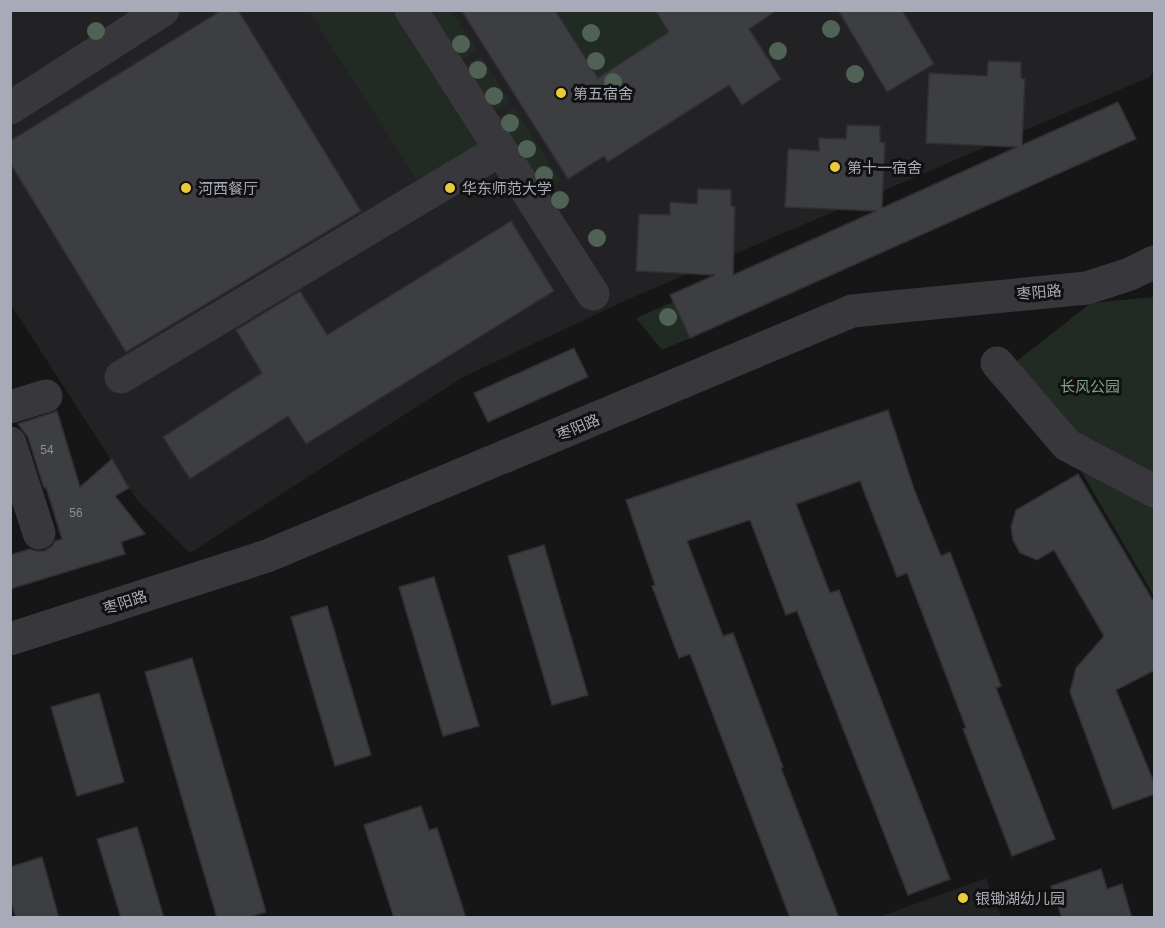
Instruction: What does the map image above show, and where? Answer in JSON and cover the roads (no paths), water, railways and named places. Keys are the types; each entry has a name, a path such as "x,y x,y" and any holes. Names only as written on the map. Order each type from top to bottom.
{"street":[{"path":"10,108 163,10"},
{"path":"411,10 592,294"},
{"path":"121,377 500,150"},
{"name":"枣阳路","path":"10,639 267,556 852,311 1087,288 1130,274 1155,262"},
{"path":"997,363 1067,445 1155,491"},
{"path":"10,407 46,396"},
{"path":"10,442 30,536 10,506"}],"place":[{"name":"第五宿舍","path":"561,93"},
{"name":"第十一宿舍","path":"835,167"},
{"name":"河西餐厅","path":"186,188"},
{"name":"华东师范大学","path":"450,188"},
{"name":"银锄湖幼儿园","path":"963,898"}],"park label":[{"name":"长风公园","path":"1090,386"}]}
